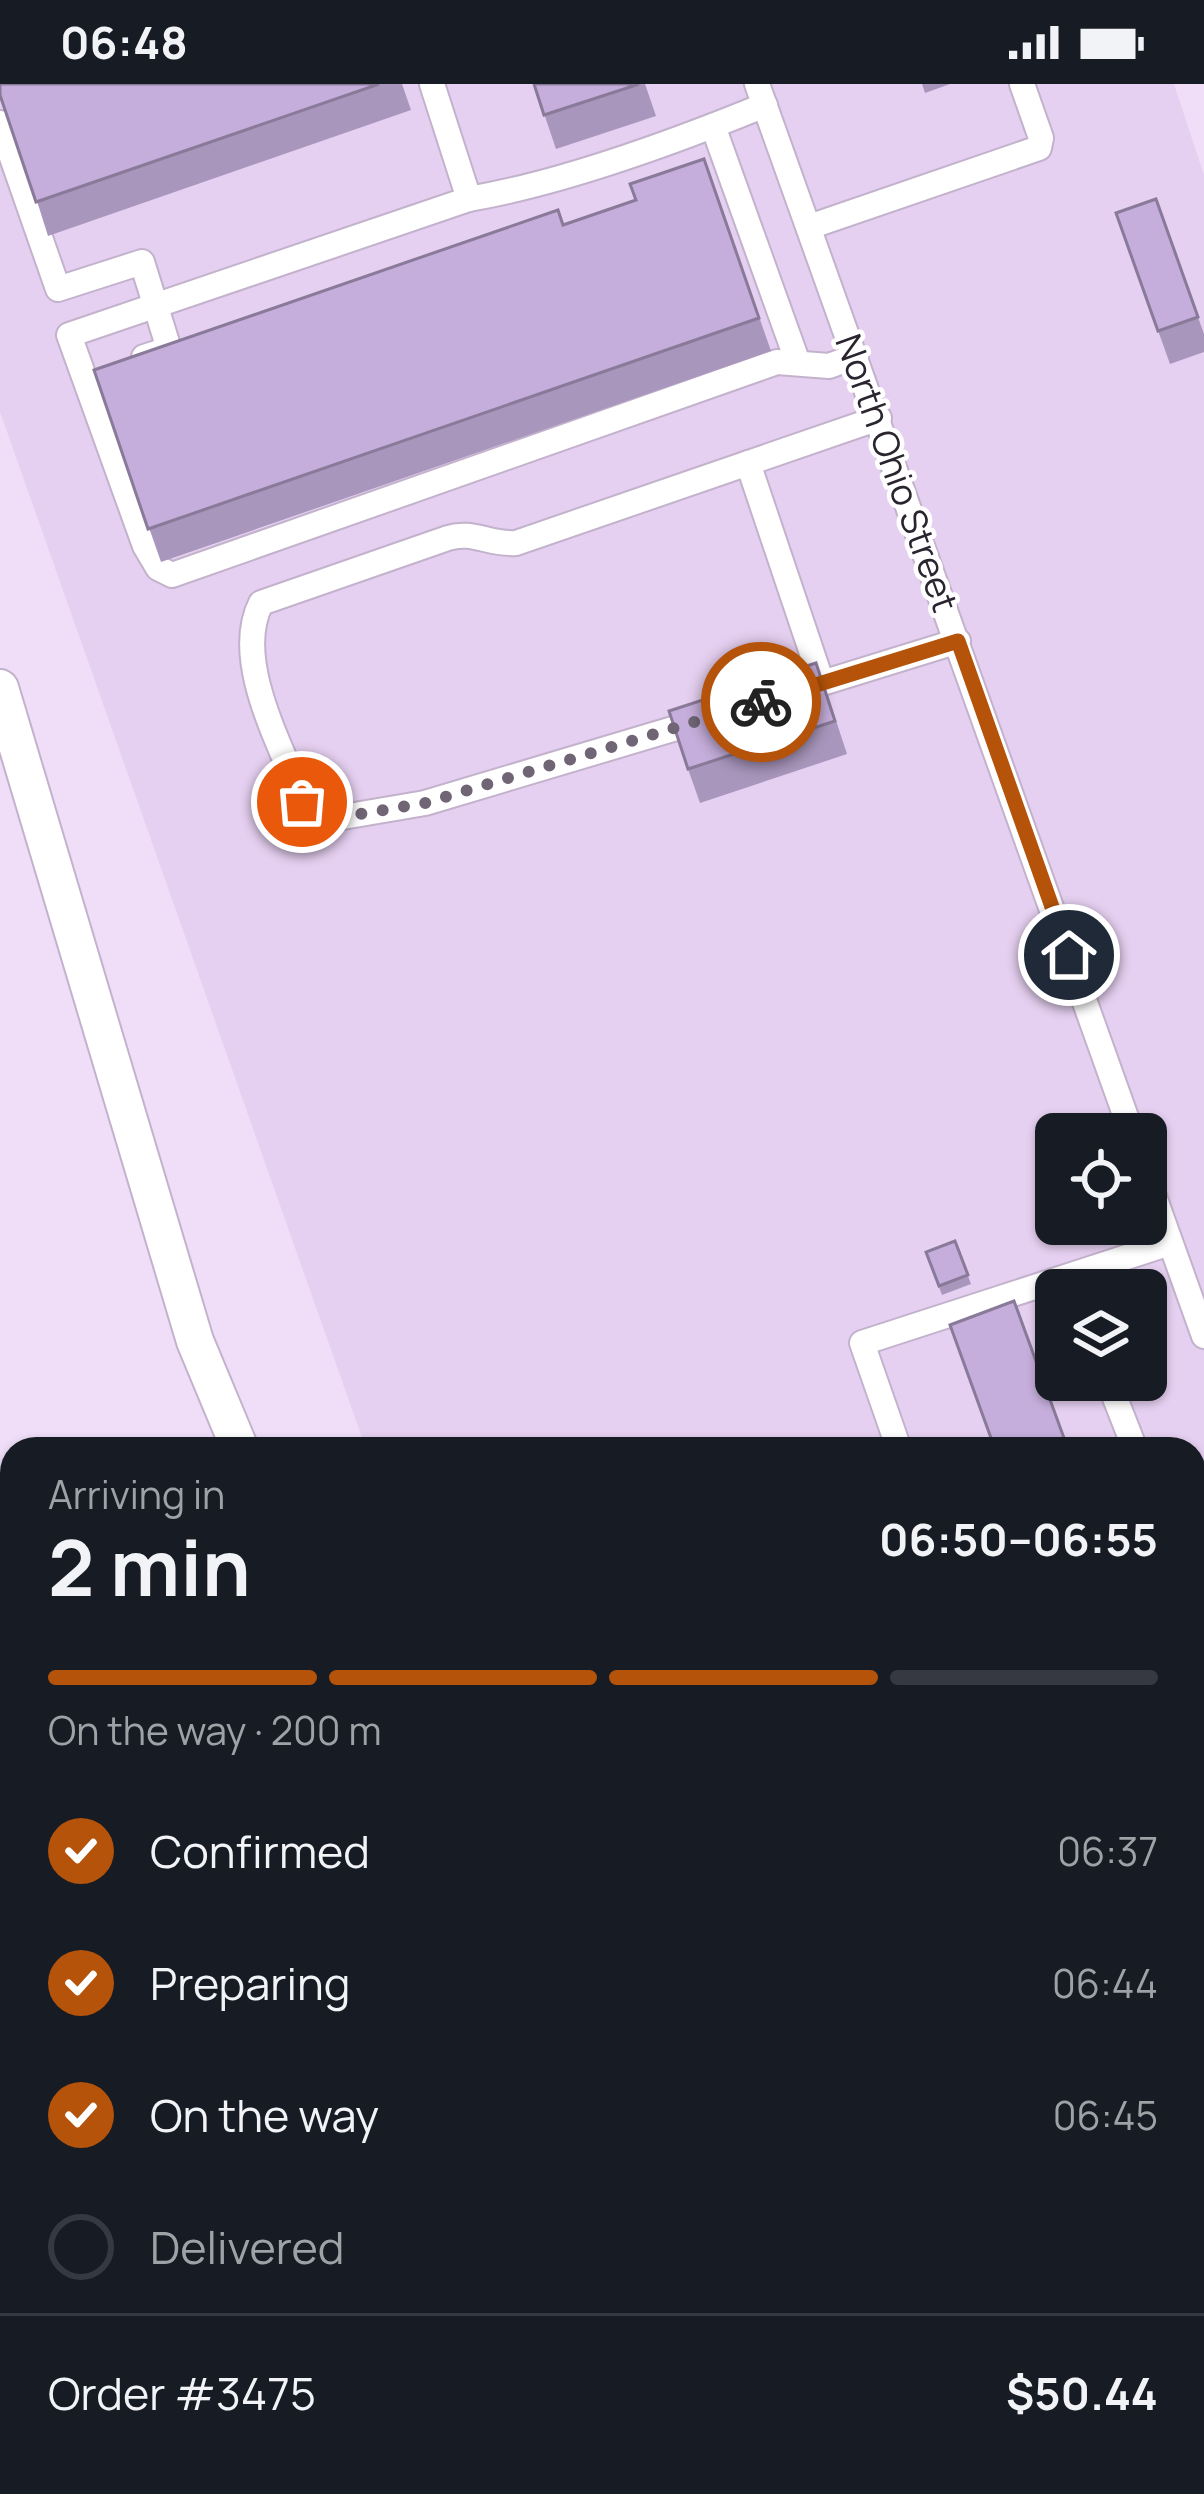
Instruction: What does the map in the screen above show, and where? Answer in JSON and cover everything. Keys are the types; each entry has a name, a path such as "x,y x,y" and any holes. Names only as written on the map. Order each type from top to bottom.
{"highway":[{"path":"0,688 195,1341 235,1437"}],"street":[{"path":"432,84 470,199"},
{"path":"809,226 1039,148 1042,138 1022,84"},
{"path":"761,95 713,126 508,193 470,199 69,335 106,369 145,546 158,568 172,575 777,362 829,366 856,356"},
{"name":"North Ohio Street","path":"761,95 1125,1113"},
{"path":"0,123 58,290 142,262 169,349 106,369"},
{"path":"713,126 798,363"},
{"path":"733,710 464,793 337,818 313,813 302,802 256,679 251,622 261,603 462,533 500,544 516,543 879,418"},
{"path":"748,463 822,683"},
{"path":"778,697 958,641"},
{"path":"1167,1234 1204,1336"},
{"path":"1106,1269 1170,1243"},
{"path":"894,1437 862,1343 1035,1293"},
{"path":"1116,1401 1130,1437"}],"shaded area":[{"path":"0,84 1174,84 1204,175 1204,1437 362,1437 0,412"}],"building":[{"path":"0,84 379,84 36,202"},
{"path":"534,84 639,84 544,115"},
{"path":"704,159 759,318 148,529 94,370 558,210 563,225 636,200 630,184"},
{"path":"1156,199 1198,317 1158,331 1116,213"},
{"path":"816,663 835,721 688,769 669,711"},
{"path":"955,1241 968,1275 939,1286 926,1252"},
{"path":"1014,1301 1035,1359 1035,1401 1050,1401 1064,1437 991,1437 950,1325"}],"way so far":[{"path":"302,802 313,813 337,818 425,803 761,702"}],"route":[{"path":"761,702 958,641 1069,955"}]}
